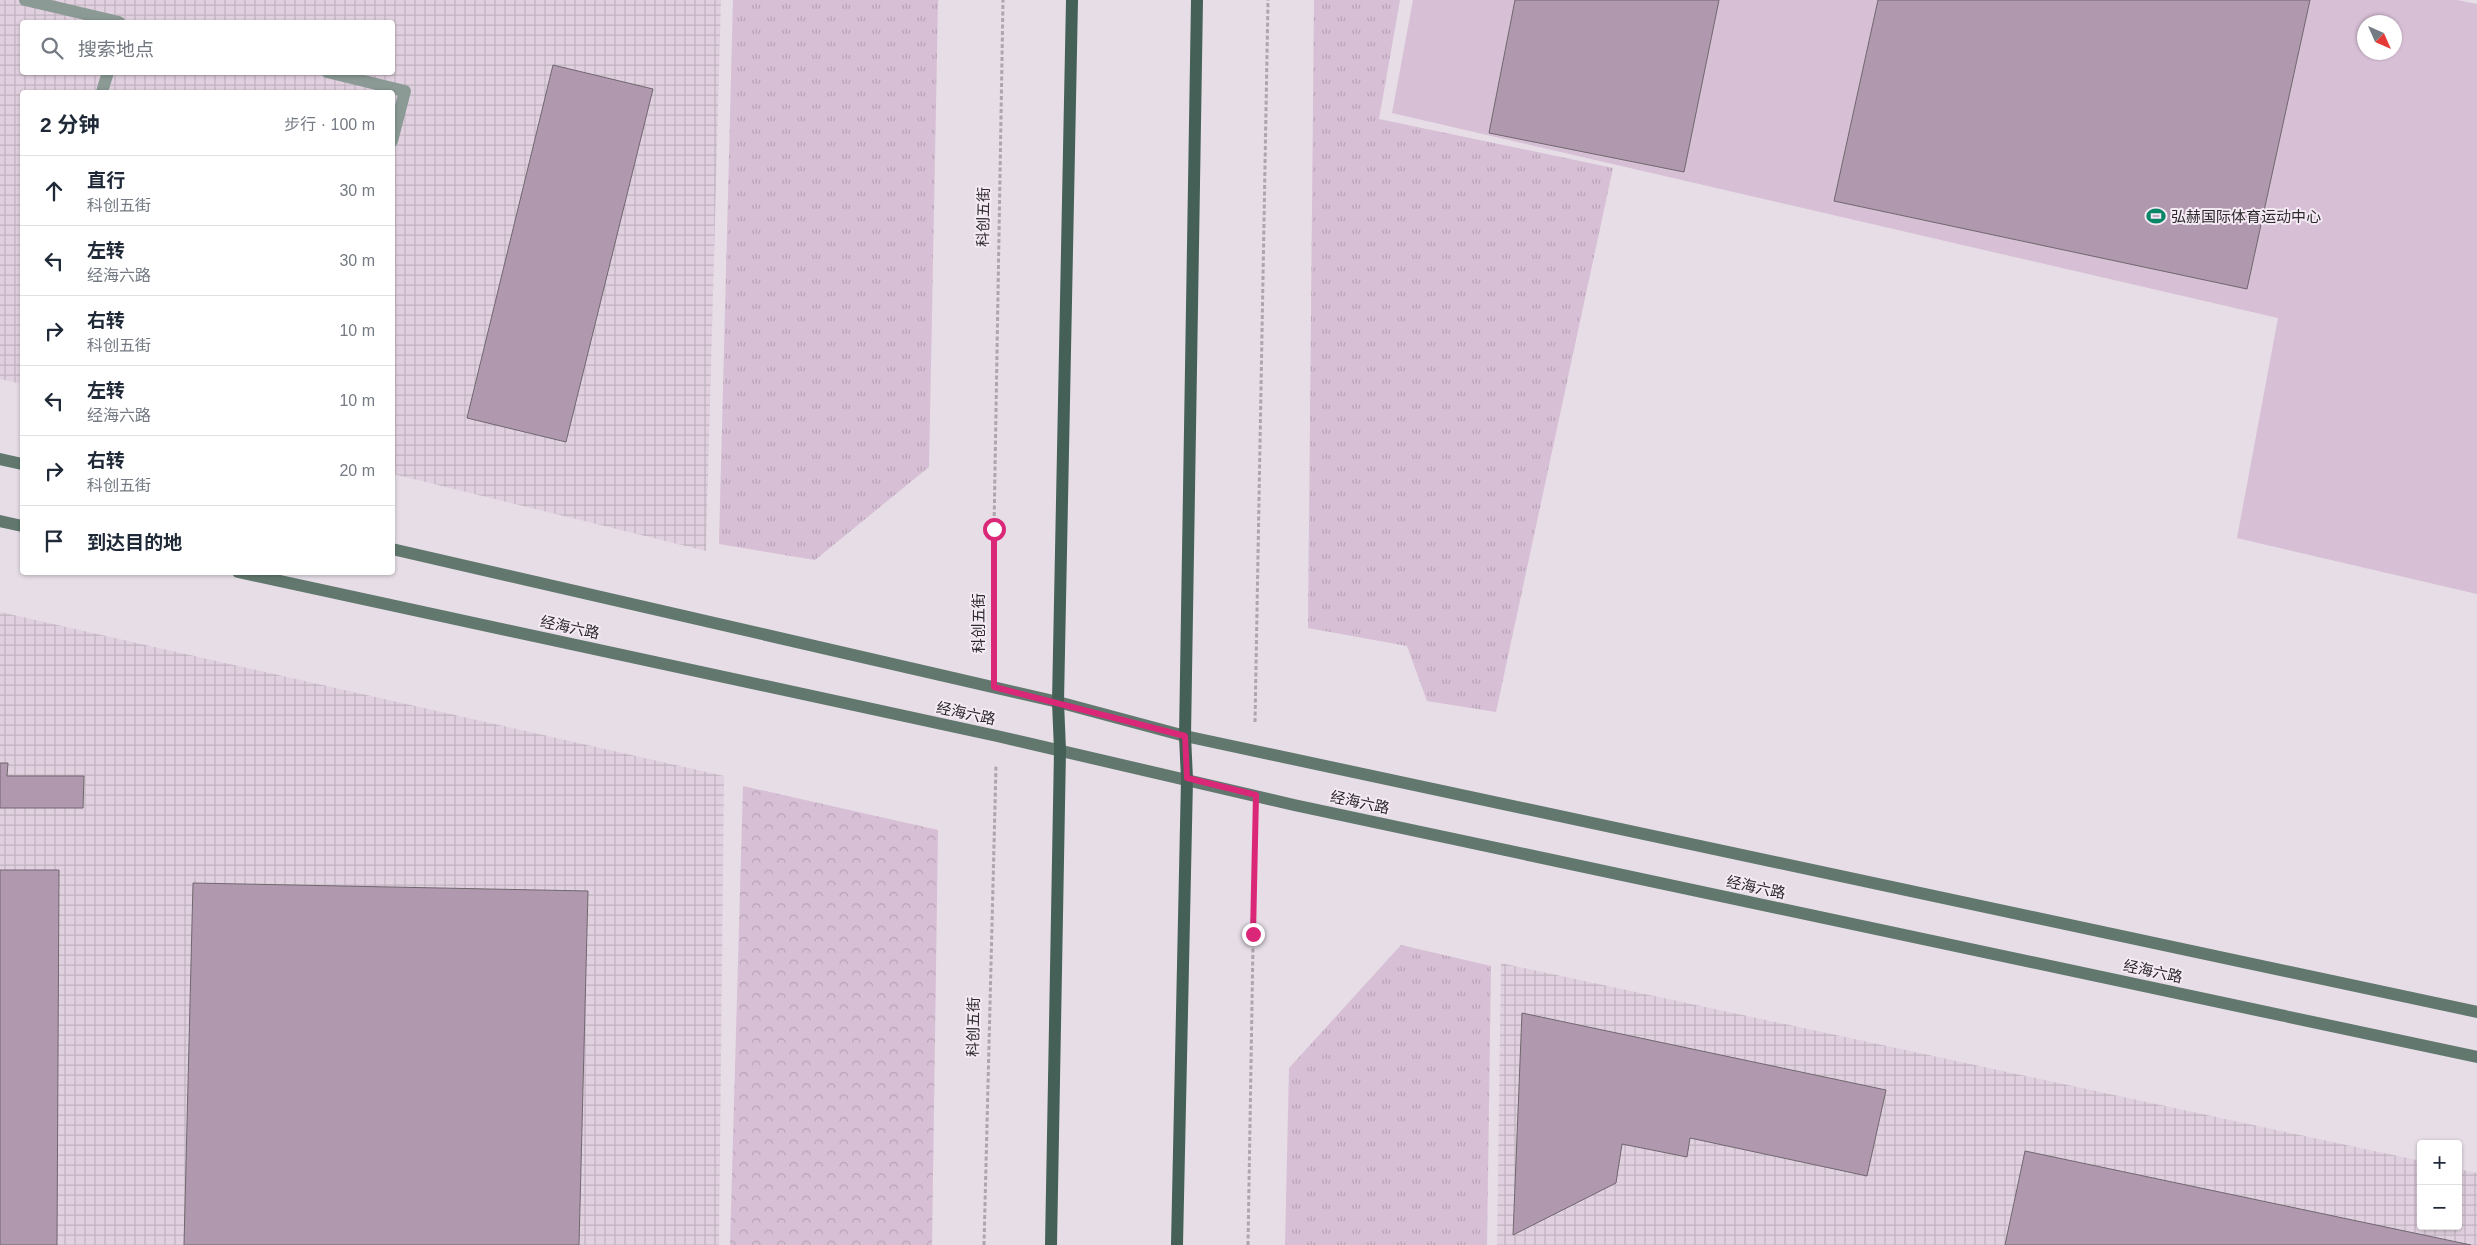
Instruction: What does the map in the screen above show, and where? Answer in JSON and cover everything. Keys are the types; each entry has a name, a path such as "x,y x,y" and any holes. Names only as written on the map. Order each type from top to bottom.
{"main road":[{"path":"1051,1245 1060,750 1058,702 1072,0"},
{"path":"1177,1245 1187,778 1185,736 1196,0"},
{"path":"0,459 20,464"},
{"path":"0,521 20,526"},
{"name":"经海六路","path":"395,550 1058,702 1185,736 2477,1012"},
{"name":"经海六路","path":"252,575 997,736 1256,795 2477,1057"}],"lane":[{"path":"25,0 110,20"},
{"path":"103,90 107,75"},
{"path":"339,75 404,91 395,128"}],"path":[{"name":"科创五街","path":"994,687 994,529 1002,0"},
{"path":"1254,751 1268,0"},
{"name":"科创五街","path":"984,1245 997,736"},
{"path":"1248,1245 1256,795"}],"shaded area":[{"path":"0,0 721,0 706,551 395,474 395,90 20,90 20,384 0,379"},
{"path":"0,612 724,776 719,1245 0,1245"},
{"path":"1501,963 2417,1160 2417,1230 2462,1230 2462,1170 2477,1173 2477,1245 1497,1245"}],"green space":[{"path":"733,0 938,0 929,467 815,560 719,544"},
{"path":"1314,0 1400,0 1379,119 1613,168 1496,712 1427,701 1407,646 1308,628"},
{"name":"弘赫国际体育运动中心","path":"1413,0 2457,0 2477,4 2477,594 2237,538 2278,318 1392,113"},
{"path":"743,786 938,830 932,1245 730,1245"},
{"path":"1401,945 1491,966 1487,1245 1285,1245 1289,1068"}],"building":[{"path":"1515,0 1719,0 1684,172 1489,133"},
{"path":"1878,0 2310,0 2247,289 1834,201"},
{"path":"553,65 653,89 566,442 467,418"},
{"path":"0,763 8,763 7,776 84,776 83,808 0,808"},
{"path":"0,870 59,870 57,1245 0,1245"},
{"path":"193,883 588,891 579,1245 184,1245"},
{"path":"1522,1013 1886,1090 1867,1176 1690,1138 1687,1157 1622,1144 1616,1183 1513,1235"},
{"path":"2025,1151 2471,1245 2005,1245"}],"place":[{"name":"弘赫国际体育运动中心","path":"2156,216"}],"route":[{"path":"994,529 994,687 1185,736 1187,778 1256,795 1253,934"}]}
